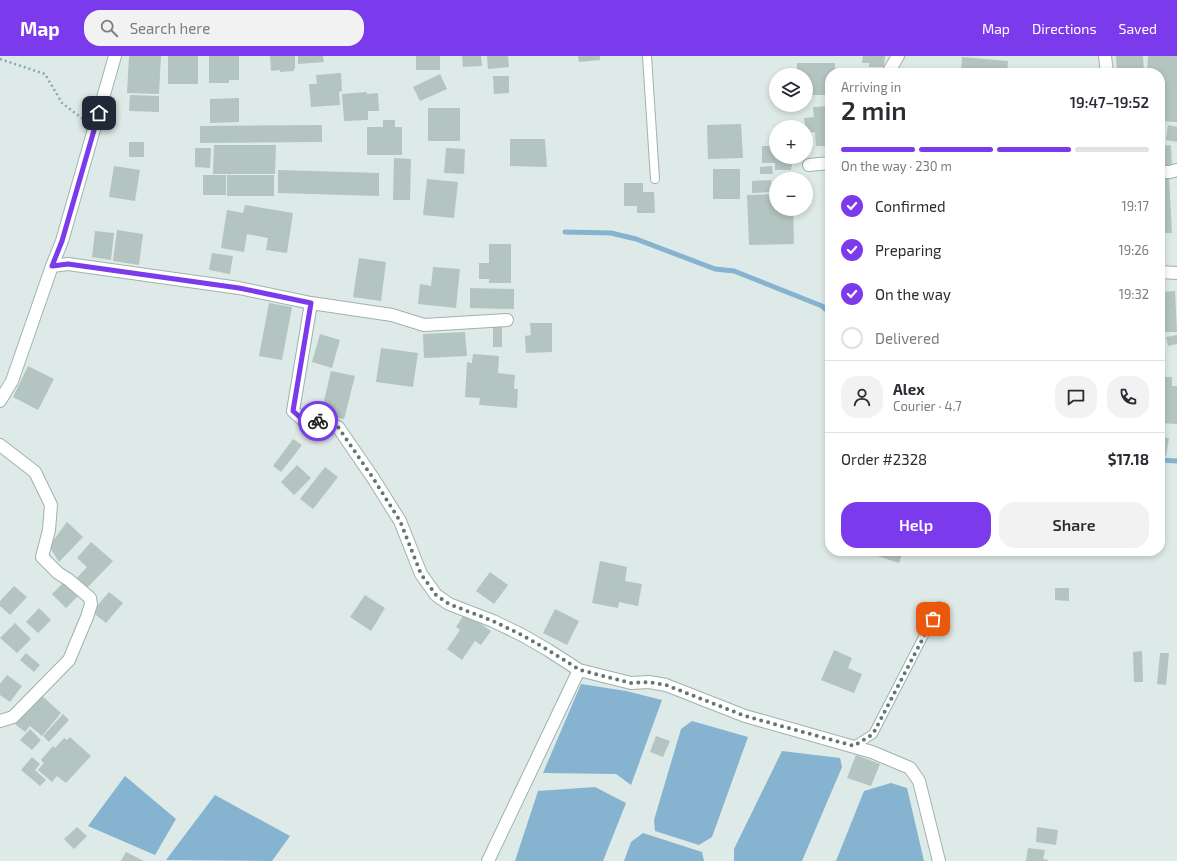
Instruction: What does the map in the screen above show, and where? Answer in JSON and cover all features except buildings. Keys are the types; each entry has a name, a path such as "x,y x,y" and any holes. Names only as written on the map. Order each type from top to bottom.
{"street":[{"path":"0,401 12,381 62,241 115,56"},
{"path":"891,68 898,56"},
{"path":"1105,56 1106,68"},
{"path":"809,165 825,163"},
{"path":"1165,172 1177,170"},
{"path":"52,266 68,264 239,288 311,303 392,315 424,325 507,320"},
{"path":"1165,272 1177,273"},
{"path":"311,303 293,411 303,420 316,420 338,427 400,521 421,574 436,595 449,604 493,621 522,635 580,670 631,683 649,682 666,685 745,716 854,746 910,768 919,781 939,861"},
{"path":"0,445 35,472 51,505 49,530 42,557 58,573 69,580 90,598 91,604 69,660 13,717 0,720"},
{"path":"488,861 580,670"}],"lane":[{"path":"647,56 655,179"},
{"path":"854,746 873,734 939,606"}],"path":[{"path":"0,59 45,74 62,103 95,127"}],"water":[{"path":"581,684 626,691 662,700 631,785 616,774 543,773"},
{"path":"692,721 748,737 712,837 699,845 655,831 654,820 681,729"},
{"path":"782,751 840,758 842,767 802,861 734,861 734,849"},
{"path":"125,776 176,819 155,855 88,826"},
{"path":"891,783 907,788 924,861 836,861 864,791"},
{"path":"595,787 626,803 603,861 515,861 538,791"},
{"path":"215,795 290,836 272,861 166,860"},
{"path":"643,833 702,852 704,861 624,861 631,842"}],"waterway":[{"path":"565,232 611,233 636,239 715,269 734,271 822,306 825,309"},
{"path":"1165,460 1177,461"}],"way so far":[{"path":"318,421 338,427 373,478 400,521 421,574 436,595 449,604 493,621 522,635 580,670 631,683 649,682 666,685 745,716 854,746 873,734 933,619"}],"route":[{"path":"99,113 62,241 52,266 68,264 239,288 311,303 293,411 303,420 318,421"}]}
